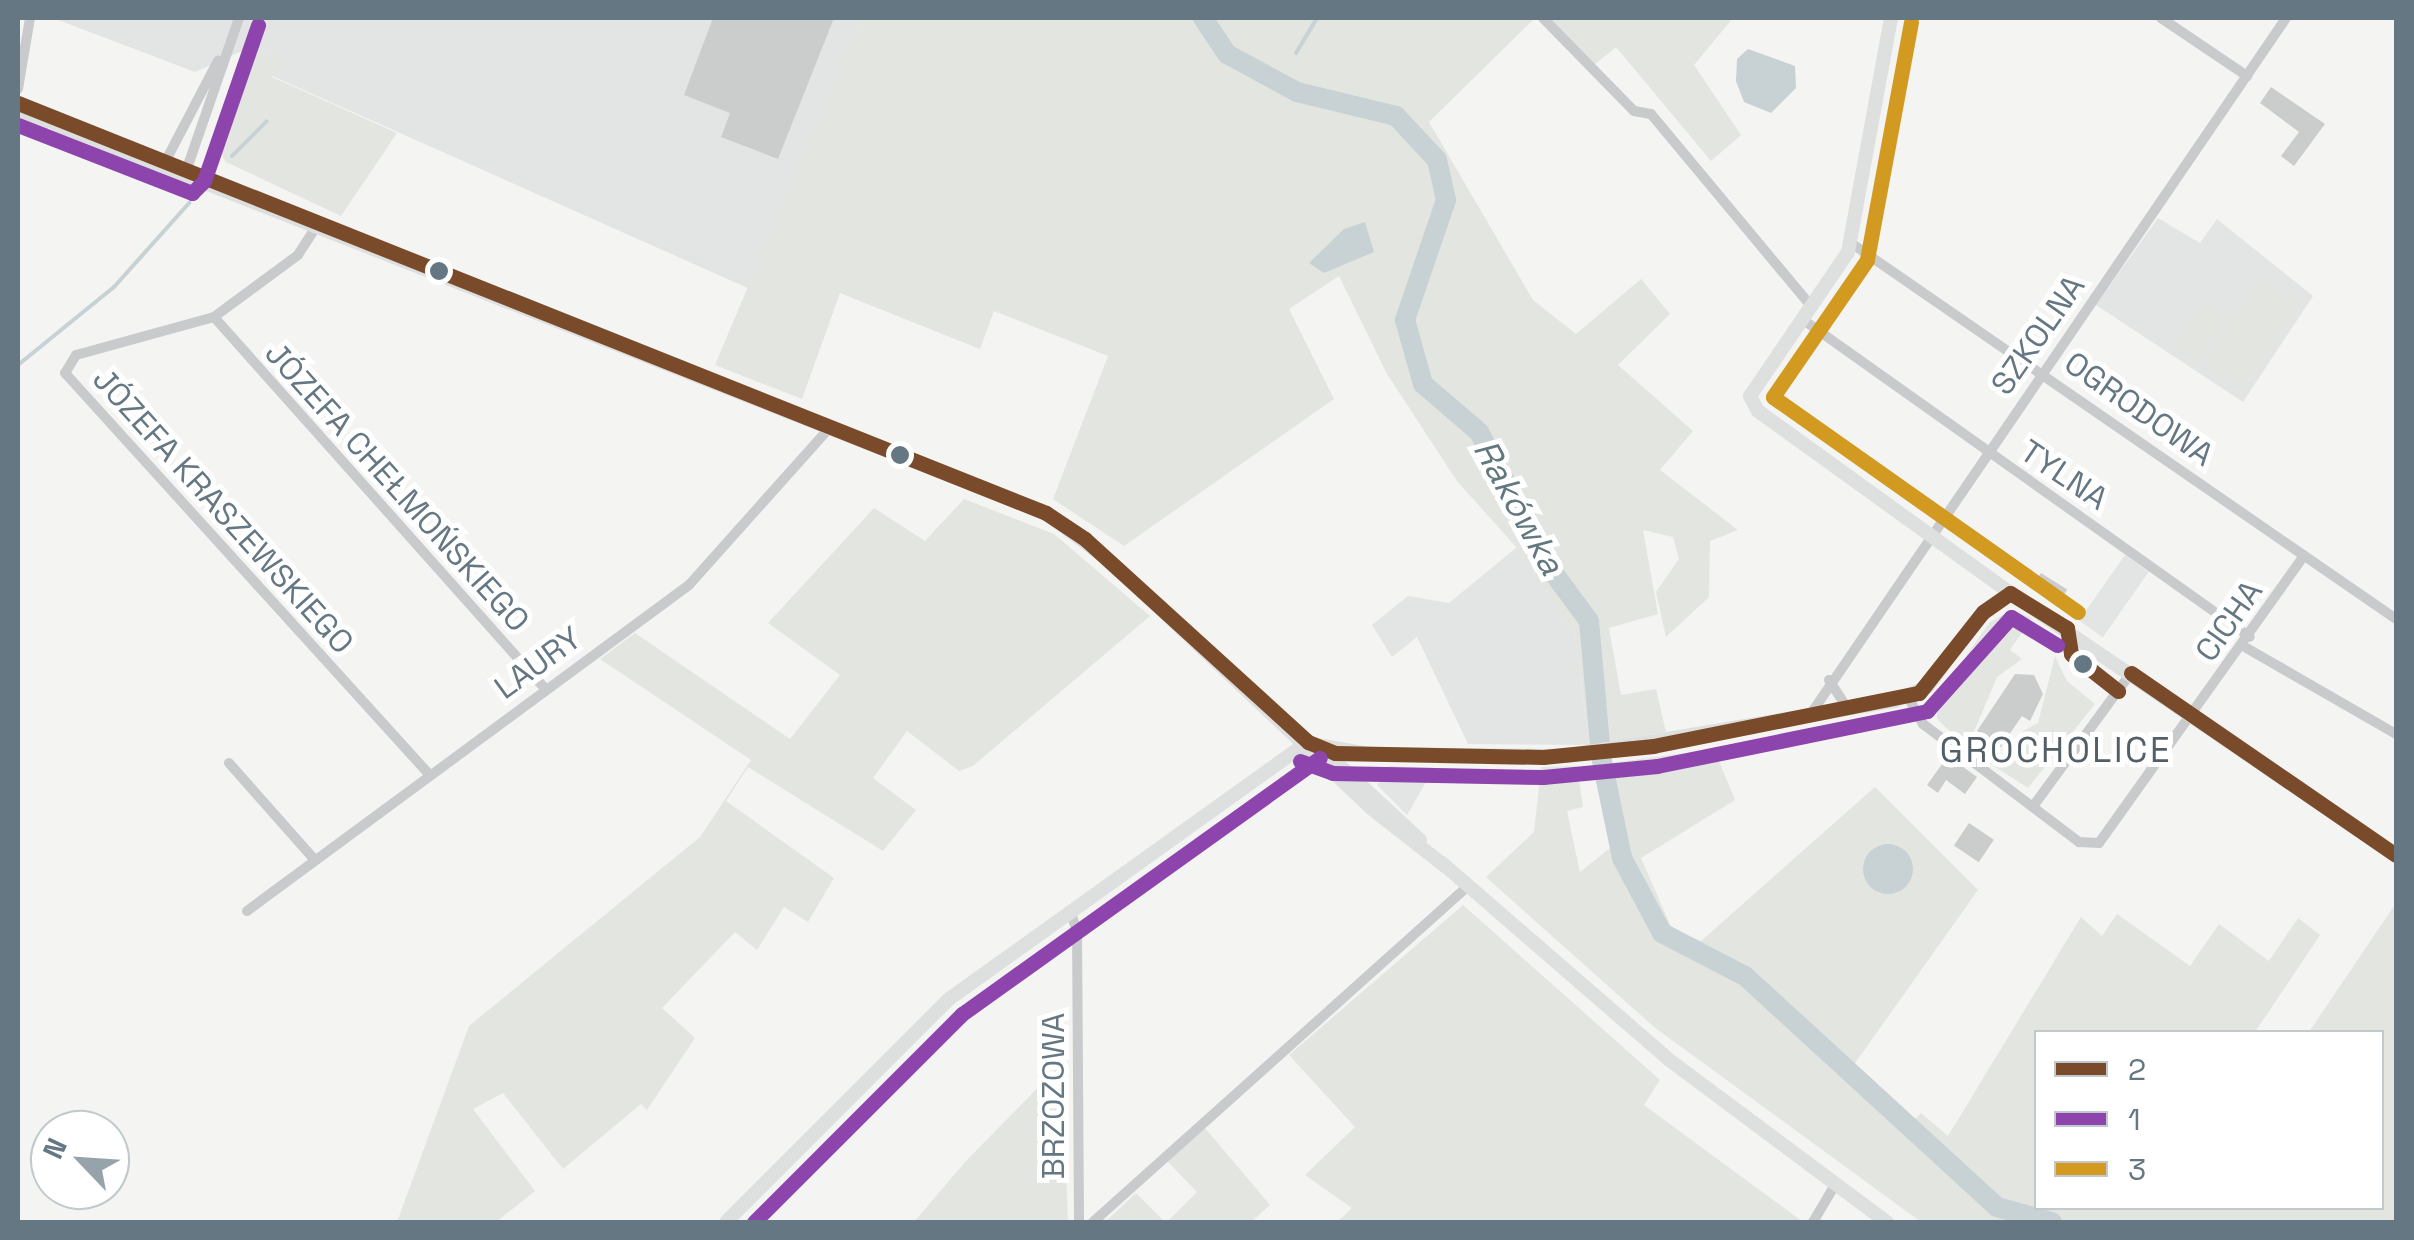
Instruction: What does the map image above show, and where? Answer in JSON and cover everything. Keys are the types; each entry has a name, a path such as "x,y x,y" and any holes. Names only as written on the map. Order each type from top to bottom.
{"street":[{"path":"18,89 30,18"},
{"path":"185,174 238,18"},
{"name":"TYLNA","path":"1543,18 1634,111 1651,114 1807,313 1987,453 2246,642 2396,734"},
{"path":"1891,18 1851,243 1807,313 1752,388 1753,404 2010,593 2396,855"},
{"path":"2161,18 2247,76"},
{"name":"SZKOLNA","path":"1808,718 1830,680 2286,18"},
{"path":"164,166 227,47"},
{"path":"18,102 60,126"},
{"path":"18,116 60,126 185,174 830,426 1065,523 1308,742 1372,810 1446,866"},
{"name":"JÓZEFA KRASZEWSKIEGO","path":"316,227 298,255 214,317 76,355 65,372 428,773"},
{"name":"OGRODOWA","path":"1851,243 2396,618"},
{"name":"JÓZEFA CHEŁMOŃSKIEGO","path":"214,317 545,689"},
{"name":"LAURY","path":"248,911 428,773 707,570 830,426"},
{"name":"CICHA","path":"2034,805 2079,842 2099,843 2304,556"},
{"path":"726,1222 920,1023 1070,910 1308,742 1368,754 1590,754 1849,710 1908,697 1934,680 1983,612 2010,593"},
{"path":"1908,697 1923,724 2034,805 2131,673"},
{"path":"1830,680 1849,710"},
{"path":"1308,742 1358,778 1468,886 1668,1059 1887,1222"},
{"path":"1358,778 1368,754"},
{"path":"229,764 314,859"},
{"path":"1093,1222 1468,886"},
{"name":"BRZOZOWA","path":"1070,910 1078,930 1079,1222"},
{"path":"1813,1222 1836,1185"}],"shaded area":[{"path":"53,18 861,18 750,289 272,76 279,56 244,50 195,72"},
{"path":"861,18 1535,18 1429,122 1533,300 1576,334 1641,279 1670,314 1618,365 1693,431 1660,470 1738,530 1710,541 1709,597 1666,637 1656,592 1679,559 1673,537 1643,530 1658,614 1609,628 1621,695 1656,689 1666,732 1589,745 1575,635 1517,548 1457,481 1387,374 1339,276 1289,309 1334,399 1124,546 1053,499 1108,356 994,311 980,349 840,293 802,399 715,365"},
{"path":"1550,18 1733,18 1694,65 1741,135 1711,161 1616,47 1594,65"},
{"path":"1748,49 1795,66 1796,88 1771,113 1744,102 1736,81 1737,59"},
{"path":"244,50 280,56 272,77 397,133 341,216 226,162 212,140"},
{"path":"2158,218 2200,243 2217,219 2313,296 2243,402 2096,305"},
{"path":"1365,222 1374,252 1324,273 1309,263 1344,229"},
{"path":"2259,278 2299,304 2244,390 2203,364"},
{"path":"2203,300 2229,318 2198,363 2172,344"},
{"path":"964,499 1054,534 1150,616 973,766 959,771 907,731 873,778 916,810 883,851 748,767 726,801 834,878 808,922 784,907 757,950 735,932 662,1008 695,1038 647,1110 641,1104 563,1169 503,1093 473,1109 535,1191 496,1222 397,1222 469,1026 700,837 751,760 600,659 635,633 790,739 840,675 768,623 874,508 925,541"},
{"path":"1517,547 1575,635 1589,745 1468,744 1417,637 1392,657 1372,625 1408,596 1449,603"},
{"path":"2125,555 2149,572 2103,637 2079,621"},
{"path":"2011,610 2032,618 2010,650 2022,659 1997,677 1967,748 1937,719 1938,697 1989,623"},
{"path":"2055,656 2067,681 2095,704 2028,788 1989,763 2009,758 2023,731 2038,723"},
{"path":"1714,749 1735,800 1641,858 1672,929 1701,941 1875,787 1978,890 1853,1066 1913,1121 1921,1113 1948,1136 2081,917 2102,936 2117,914 2190,966 2219,924 2269,961 2298,918 2320,935 2256,1030 2034,1030 2034,1210 2384,1210 2384,1030 2310,1030 2396,903 2396,1222 1921,1222 1654,1027 1486,877 1534,832 1541,767 1577,766 1583,807 1567,811 1580,872 1625,836 1611,763"},
{"path":"1388,766 1434,768 1407,815 1377,785"},
{"path":"1888,844 1905,852 1913,869 1905,886 1888,894 1871,886 1863,869 1871,852"},
{"path":"1463,905 1660,1080 1644,1105 1803,1222 1337,1222 1352,1208 1305,1175 1355,1127 1289,1055"},
{"path":"1062,1063 1068,1222 914,1222 965,1162"},
{"path":"1205,1128 1270,1205 1251,1222 1167,1222 1197,1192 1166,1160"},
{"path":"1136,1193 1165,1222 1105,1222"}],"building":[{"path":"713,18 834,18 778,159 721,137 730,113 684,95"},
{"path":"2271,87 2325,124 2294,166 2281,156 2299,132 2260,103"},
{"path":"2041,573 2067,589 2058,604 2032,587"},
{"path":"2015,674 2034,675 2043,694 2030,721 2022,716 2000,748 1977,731"},
{"path":"1948,756 1977,777 1965,794 1946,780 1938,793 1927,785"},
{"path":"1969,823 1994,840 1979,862 1954,845"}],"waterway":[{"name":"Rakówka","path":"1203,18 1227,54 1297,92 1396,116 1437,160 1446,200 1405,320 1423,384 1479,432 1552,571 1589,621 1600,744"},
{"path":"1296,53 1317,18"},
{"path":"232,156 267,121"},
{"path":"18,365 114,287 189,203"},
{"name":"Rakówka","path":"1602,761 1622,858 1662,933 1745,976 1997,1207 2052,1222"}],"transit line":[{"name":"3","path":"1911,22 1867,260 1773,397 2078,612"},
{"name":"1","path":"18,125 192,193 204,181 258,25"},
{"name":"2","path":"18,103 1046,513 1085,539 1308,742 1335,753 1543,757 1653,746 1919,693 1983,612 2010,593 2067,628"},
{"name":"1","path":"1300,761 1333,773 1543,777 1657,766 1927,711 2011,617 2057,645"},
{"name":"2","path":"2067,628 2071,654 2118,691"},
{"name":"2","path":"2131,673 2396,855"},
{"name":"1","path":"754,1222 962,1014 1320,758"}],"district":[{"name":"GROCHOLICE","path":"2056,750"}]}
